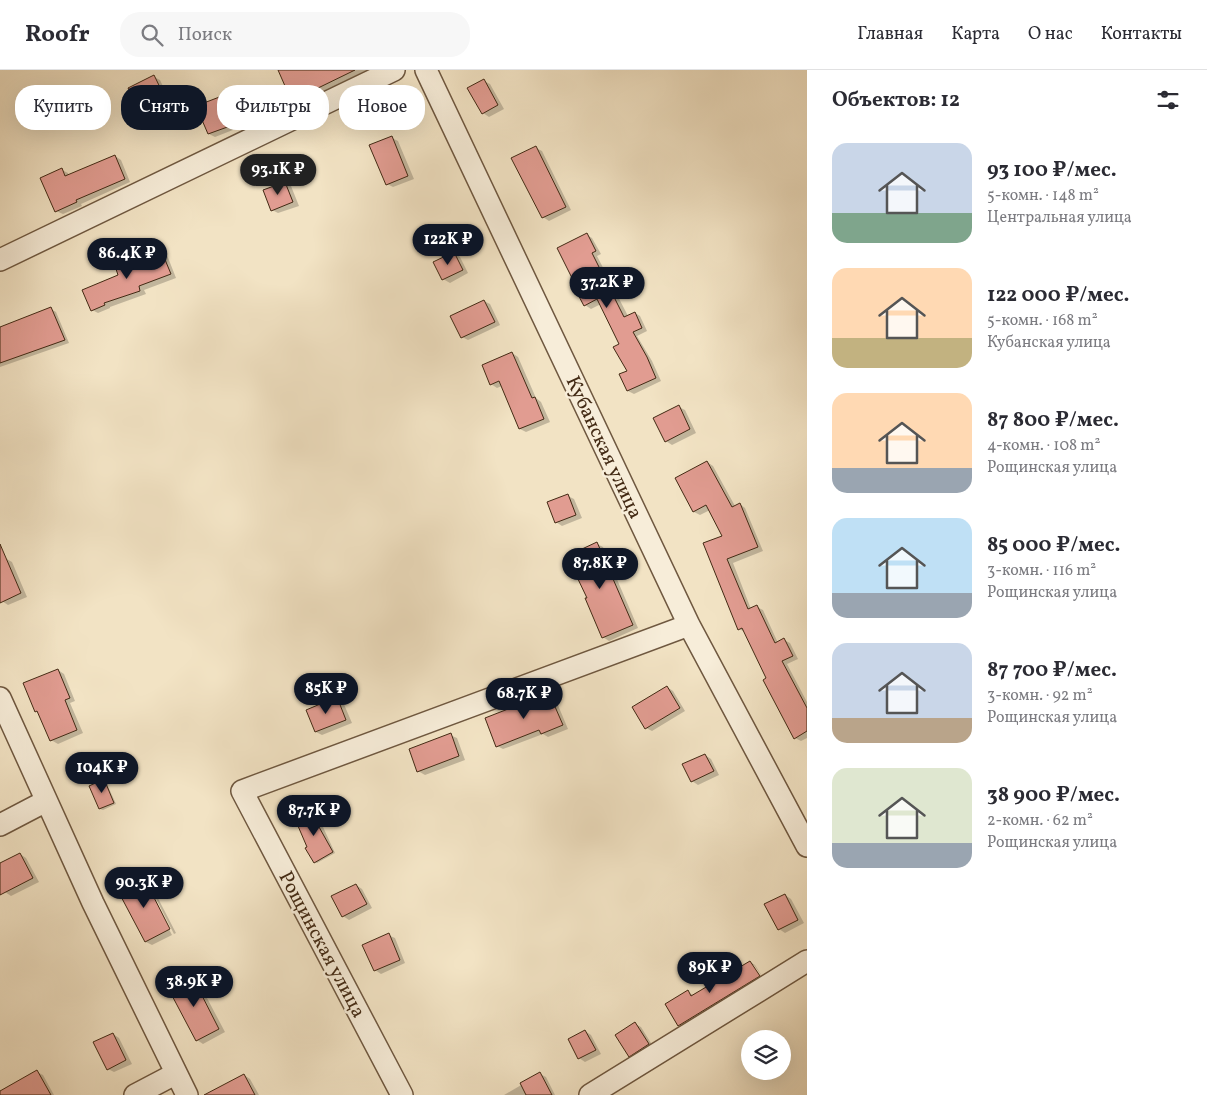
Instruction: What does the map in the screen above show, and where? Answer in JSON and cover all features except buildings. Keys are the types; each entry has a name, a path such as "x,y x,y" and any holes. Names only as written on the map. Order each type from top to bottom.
{"street":[{"path":"0,260 394,70"},
{"name":"Кубанская улица","path":"426,70 689,625 807,846"},
{"name":"Рощинская улица","path":"402,1095 242,791 689,625"},
{"path":"0,698 46,801 175,1074 187,1095"},
{"path":"0,826 46,801"},
{"path":"590,1095 807,961"},
{"path":"135,1095 175,1074"}]}
